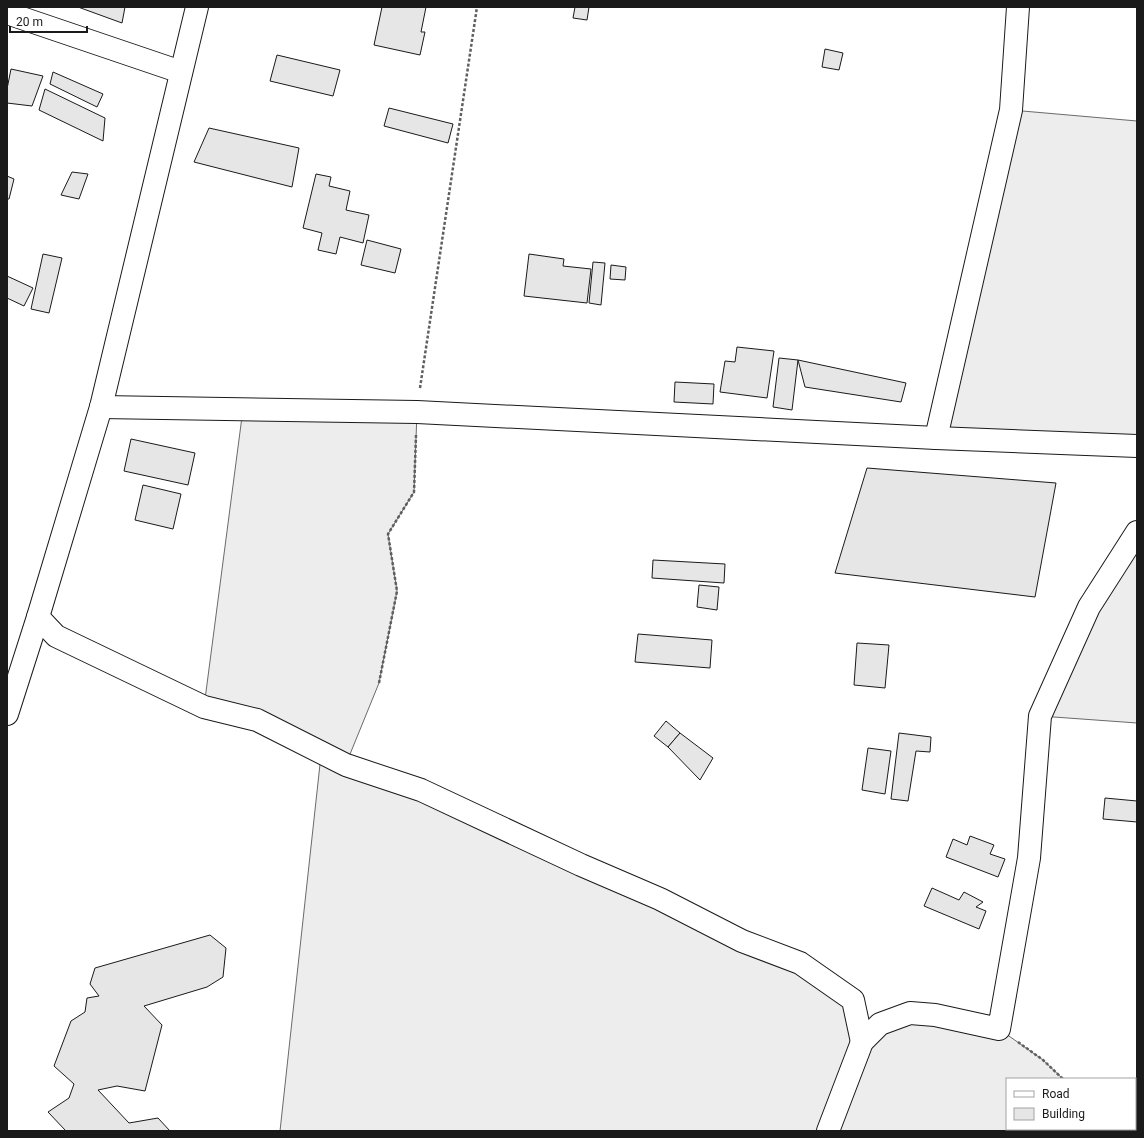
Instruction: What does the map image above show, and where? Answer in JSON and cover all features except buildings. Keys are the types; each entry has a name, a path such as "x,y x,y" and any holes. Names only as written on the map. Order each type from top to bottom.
{"street":[{"path":"7,714 38,617 101,407 197,7"},
{"path":"936,438 1011,110 1018,7"},
{"path":"7,13 181,72"},
{"path":"101,407 417,412 936,438 1137,446"},
{"path":"828,1131 862,1042 880,1024 910,1013 935,1015 1000,1029 1029,858 1040,716 1089,607 1137,532"},
{"path":"38,617 56,636 204,707 257,720 346,765 421,790 581,865 660,899 742,941 800,963 853,1000 862,1042"}],"path":[{"path":"379,683 397,591 388,534 414,492 417,412 477,7"},
{"path":"1000,1029 1044,1060 1062,1078"}],"shaded area":[{"path":"1011,110 1137,121 1137,447 936,438"},
{"path":"243,409 417,412 414,492 388,534 397,591 379,683 346,764 853,1000 862,1042 910,1013 999,1029 1043,1060 1062,1078 1006,1078 1006,1130 1136,1130 1136,1114 1137,1131 280,1131 321,755 204,707"},
{"path":"1137,532 1137,723 1040,716"}]}
